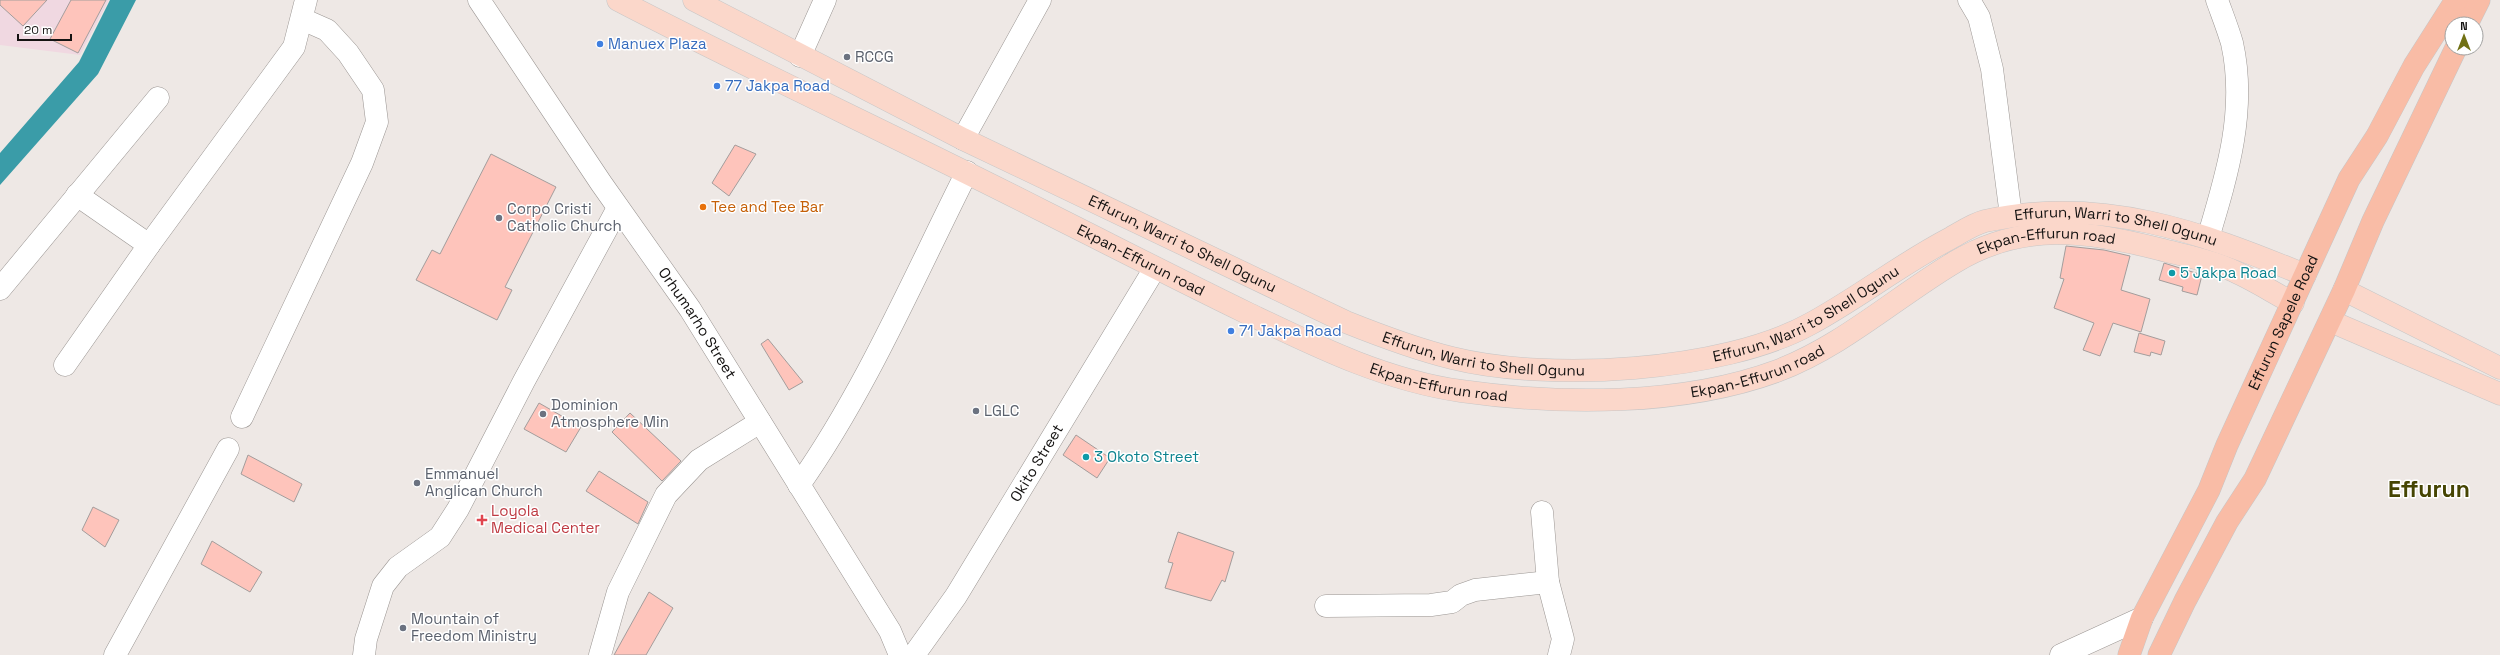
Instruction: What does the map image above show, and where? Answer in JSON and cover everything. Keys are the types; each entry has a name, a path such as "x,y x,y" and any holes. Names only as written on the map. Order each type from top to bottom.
{"highway":[{"name":"Effurun Sapele Road","path":"2129,655 2142,618 2209,490 2227,445 2349,179 2377,136 2414,66 2456,0"},
{"path":"2471,16 2479,0"},
{"path":"2159,655 2185,601 2227,522 2255,479 2330,321 2376,215 2452,56"}],"main road":[{"name":"Ekpan-Effurun road","path":"618,0 966,172 1155,268 1329,352 1392,376 1459,390 1550,398 1614,398 1690,393 1777,370 1820,351 1958,260 1987,246 2018,237 2049,234 2086,234 2210,261 2234,270 2293,303"},
{"name":"Effurun, Warri to Shell Ogunu","path":"694,0 963,139 1346,322 1398,343 1453,359 1512,368 1617,369 1724,355 1769,343 1810,324 1936,246 1981,222 2011,216 2070,212 2137,218 2208,238 2305,276"},
{"path":"2344,290 2413,323 2500,368"},
{"path":"2330,321 2500,394"},
{"path":"1329,352 1346,322"}],"street":[{"name":"Orhumarho Street","path":"479,0 618,208 690,309 890,631 900,655"},
{"path":"800,56 825,0"},
{"path":"963,139 1040,0"},
{"path":"1969,0 1979,17 1992,69 2011,216"},
{"path":"2208,238 2228,169 2235,130 2237,83 2232,44 2217,0"},
{"path":"65,365 149,245 294,47 304,10 327,30 348,53 373,90 377,122 362,164 242,417"},
{"path":"0,289 158,98"},
{"path":"799,485 821,455 868,372 966,172"},
{"path":"77,195 149,245"},
{"path":"364,655 366,639 383,586 398,567 440,537 458,509 524,381 618,208"},
{"name":"Okito Street","path":"914,655 956,596 1155,268"},
{"path":"600,655 618,592 666,495 699,460 760,422"},
{"path":"115,655 228,449"},
{"path":"1542,512 1548,582 1564,639 1558,655"},
{"path":"1326,606 1431,605 1452,602 1461,595 1475,590 1548,582"},
{"path":"2061,655 2142,618"}],"shaded area":[{"path":"0,0 109,0 80,55 0,45"}],"water":[{"path":"110,0 136,0 98,74 0,185 0,153 79,62"}],"building":[{"path":"0,0 47,0 23,26 0,5"},
{"path":"71,0 106,0 78,53 50,39"},
{"path":"735,145 756,154 729,196 712,183"},
{"name":"Corpo Cristi Catholic Church","path":"491,154 556,187 505,287 512,290 497,320 416,280 432,250 440,254"},
{"path":"2066,246 2104,250 2130,256 2121,290 2150,299 2141,332 2113,323 2100,356 2083,350 2094,323 2054,308 2064,279 2060,278"},
{"path":"2164,263 2202,275 2197,295 2182,291 2183,287 2159,280"},
{"path":"2139,333 2165,341 2161,355 2151,352 2150,356 2134,352"},
{"path":"768,339 803,382 789,390 761,344"},
{"path":"539,403 581,427 566,452 524,429"},
{"path":"630,413 681,461 662,481 612,432"},
{"name":"3 Okoto Street","path":"1076,435 1110,458 1097,478 1063,455"},
{"path":"248,455 302,484 294,502 241,474"},
{"path":"599,471 648,502 638,524 586,491"},
{"path":"93,507 119,520 105,547 82,530"},
{"path":"1178,532 1234,552 1225,582 1222,580 1211,601 1165,588 1173,563 1168,562"},
{"path":"212,541 262,572 250,592 201,564"},
{"path":"649,592 673,608 646,655 614,655"}],"place":[{"name":"Manuex Plaza","path":"600,44"},
{"name":"RCCG","path":"847,57"},
{"name":"77 Jakpa Road","path":"717,86"},
{"name":"Tee and Tee Bar","path":"703,207"},
{"name":"Corpo Cristi Catholic Church","path":"499,218"},
{"name":"5 Jakpa Road","path":"2172,273"},
{"name":"71 Jakpa Road","path":"1231,331"},
{"name":"LGLC","path":"976,411"},
{"name":"Dominion Atmosphere Min","path":"543,414"},
{"name":"3 Okoto Street","path":"1086,457"},
{"name":"Emmanuel Anglican Church","path":"417,483"},
{"name":"Loyola Medical Center","path":"482,520"},
{"name":"Mountain of Freedom Ministry","path":"403,628"}],"district":[{"name":"Effurun","path":"2429,489"}]}
